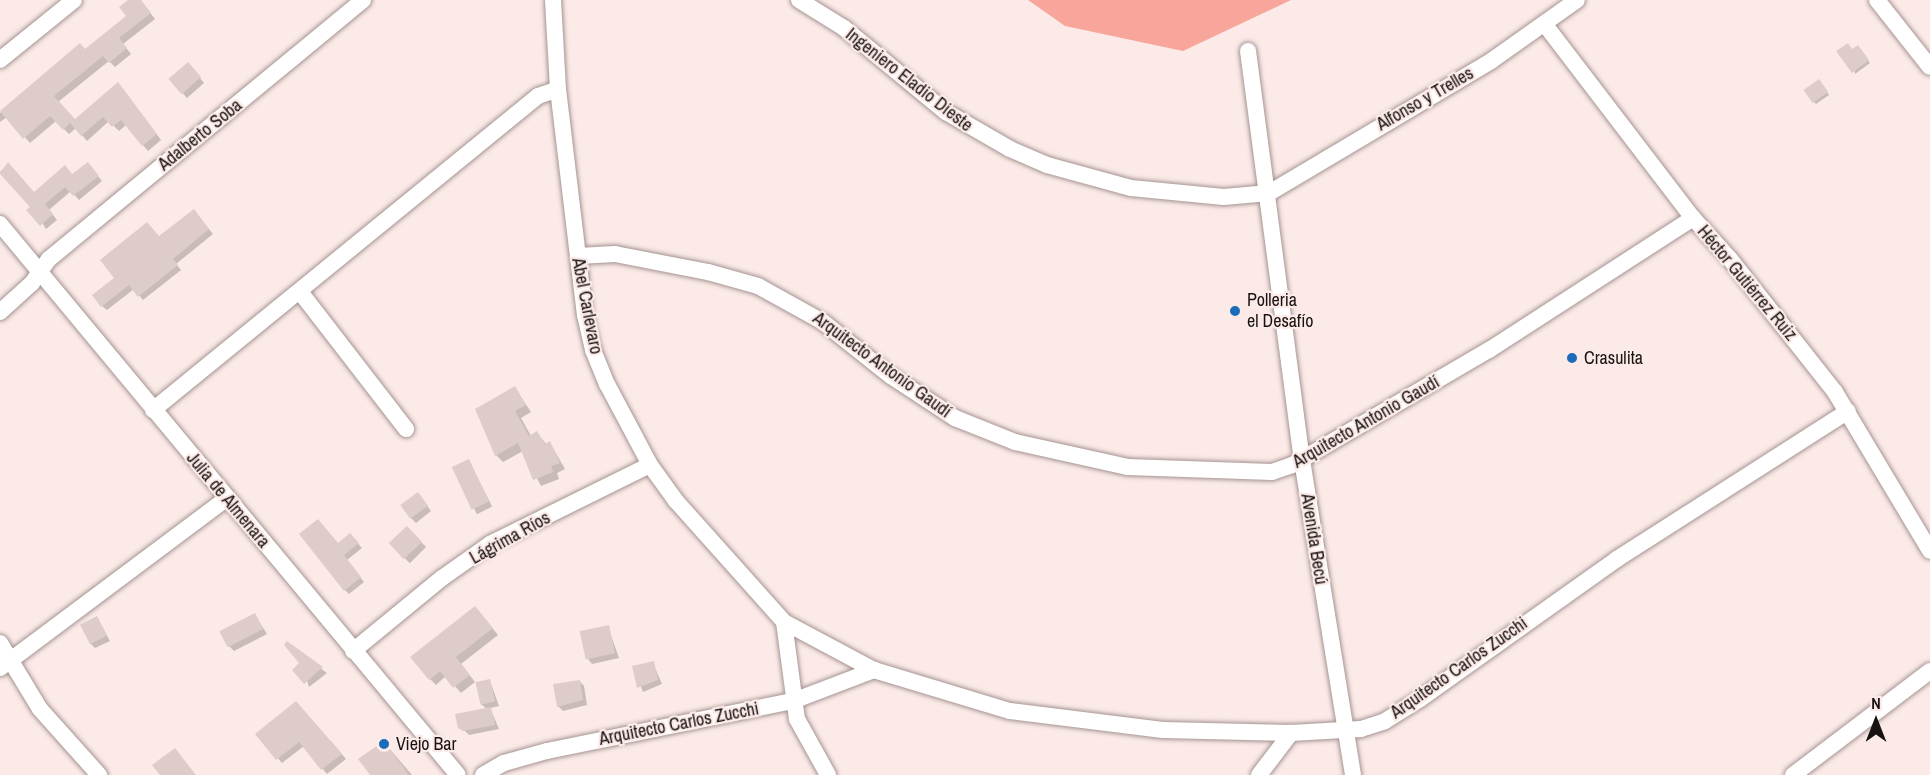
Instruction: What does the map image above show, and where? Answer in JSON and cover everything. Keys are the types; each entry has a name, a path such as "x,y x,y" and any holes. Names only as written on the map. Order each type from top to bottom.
{"street":[{"path":"0,60 74,0"},
{"name":"Adalberto Soba","path":"0,312 40,273 49,259 363,0"},
{"name":"Abel Carlevaro","path":"553,0 558,89 578,255 593,350 650,465 703,533 784,622"},
{"name":"Ingeniero Eladio Dieste","path":"799,0 844,28 965,125 1047,165 1142,190 1224,197 1269,193"},
{"name":"Alfonso y Trelles","path":"1269,193 1546,26 1578,0"},
{"path":"1877,0 1930,67"},
{"name":"Héctor Gutiérrez Ruiz","path":"1546,26 1693,218 1738,268 1848,411 1930,551"},
{"name":"Avenida Becú","path":"1248,51 1269,193 1273,253 1302,460 1353,775"},
{"path":"153,410 301,293 538,96 558,89"},
{"name":"Arquitecto Antonio Gaudí","path":"578,255 615,254 708,272 758,286 796,304 955,418 1046,452 1128,466 1229,473 1272,472 1302,460 1580,294 1693,218"},
{"name":"Julia de Almenara","path":"0,224 458,775"},
{"path":"301,293 406,429"},
{"name":"Arquitecto Carlos Zucchi","path":"784,622 874,670 1010,711 1163,730 1291,733 1344,730 1385,721 1420,699 1617,559 1848,411"},
{"name":"Lágrima Ríos","path":"354,651 442,578 490,544 650,465"},
{"path":"5,665 227,498"},
{"path":"784,622 797,720 828,775"},
{"path":"0,643 5,665 65,741 99,775"},
{"name":"Arquitecto Carlos Zucchi","path":"483,775 504,763 547,751 793,701 874,670"},
{"path":"1793,775 1930,671"},
{"path":"1259,775 1291,733"}],"shaded area":[{"path":"1028,0 1291,0 1183,51 1065,26"}],"building":[{"path":"128,0 141,0 151,13 119,38 127,48 109,63 103,56 54,96 75,119 118,82 157,134 142,146 121,120 112,127 103,117 81,136 70,123 63,130 50,116 23,139 0,111 80,43 85,49 126,16 119,7"},
{"path":"1848,43 1852,49 1858,45 1869,60 1852,73 1836,51"},
{"path":"188,62 201,77 181,94 168,79"},
{"path":"1819,79 1828,92 1813,103 1803,90"},
{"path":"8,162 34,192 65,165 72,174 88,162 99,176 73,196 65,187 45,204 53,214 40,226 26,210 30,207 0,174"},
{"path":"194,209 209,229 173,259 178,265 138,297 129,285 101,307 92,295 114,278 100,260 147,222 159,236"},
{"path":"515,386 526,405 515,411 529,436 537,431 545,444 550,441 560,463 551,466 553,472 533,480 518,443 495,456 475,409"},
{"path":"469,459 489,502 472,510 452,467"},
{"path":"418,492 428,506 410,519 400,505"},
{"path":"318,519 338,543 350,533 359,543 344,555 361,577 344,591 299,534"},
{"path":"407,526 422,542 404,559 389,543"},
{"path":"475,606 493,628 456,657 470,675 453,688 440,671 429,680 410,657"},
{"path":"255,613 263,629 228,647 219,631"},
{"path":"97,616 107,636 90,644 80,625"},
{"path":"609,625 615,653 586,660 580,631"},
{"path":"287,641 323,667 304,684 292,670 299,663 284,645"},
{"path":"654,661 658,680 637,688 632,666"},
{"path":"490,679 495,701 481,705 475,682"},
{"path":"580,680 583,700 557,707 553,684"},
{"path":"296,701 342,754 321,770 299,742 276,760 255,734"},
{"path":"491,707 495,725 463,731 458,728 455,714"},
{"path":"384,741 409,775 370,775 358,759"},
{"path":"175,748 196,775 160,775 152,765"}],"place":[{"name":"Polleria el Desafío","path":"1235,311"},
{"name":"Crasulita","path":"1572,358"},
{"name":"Viejo Bar","path":"384,744"}]}
